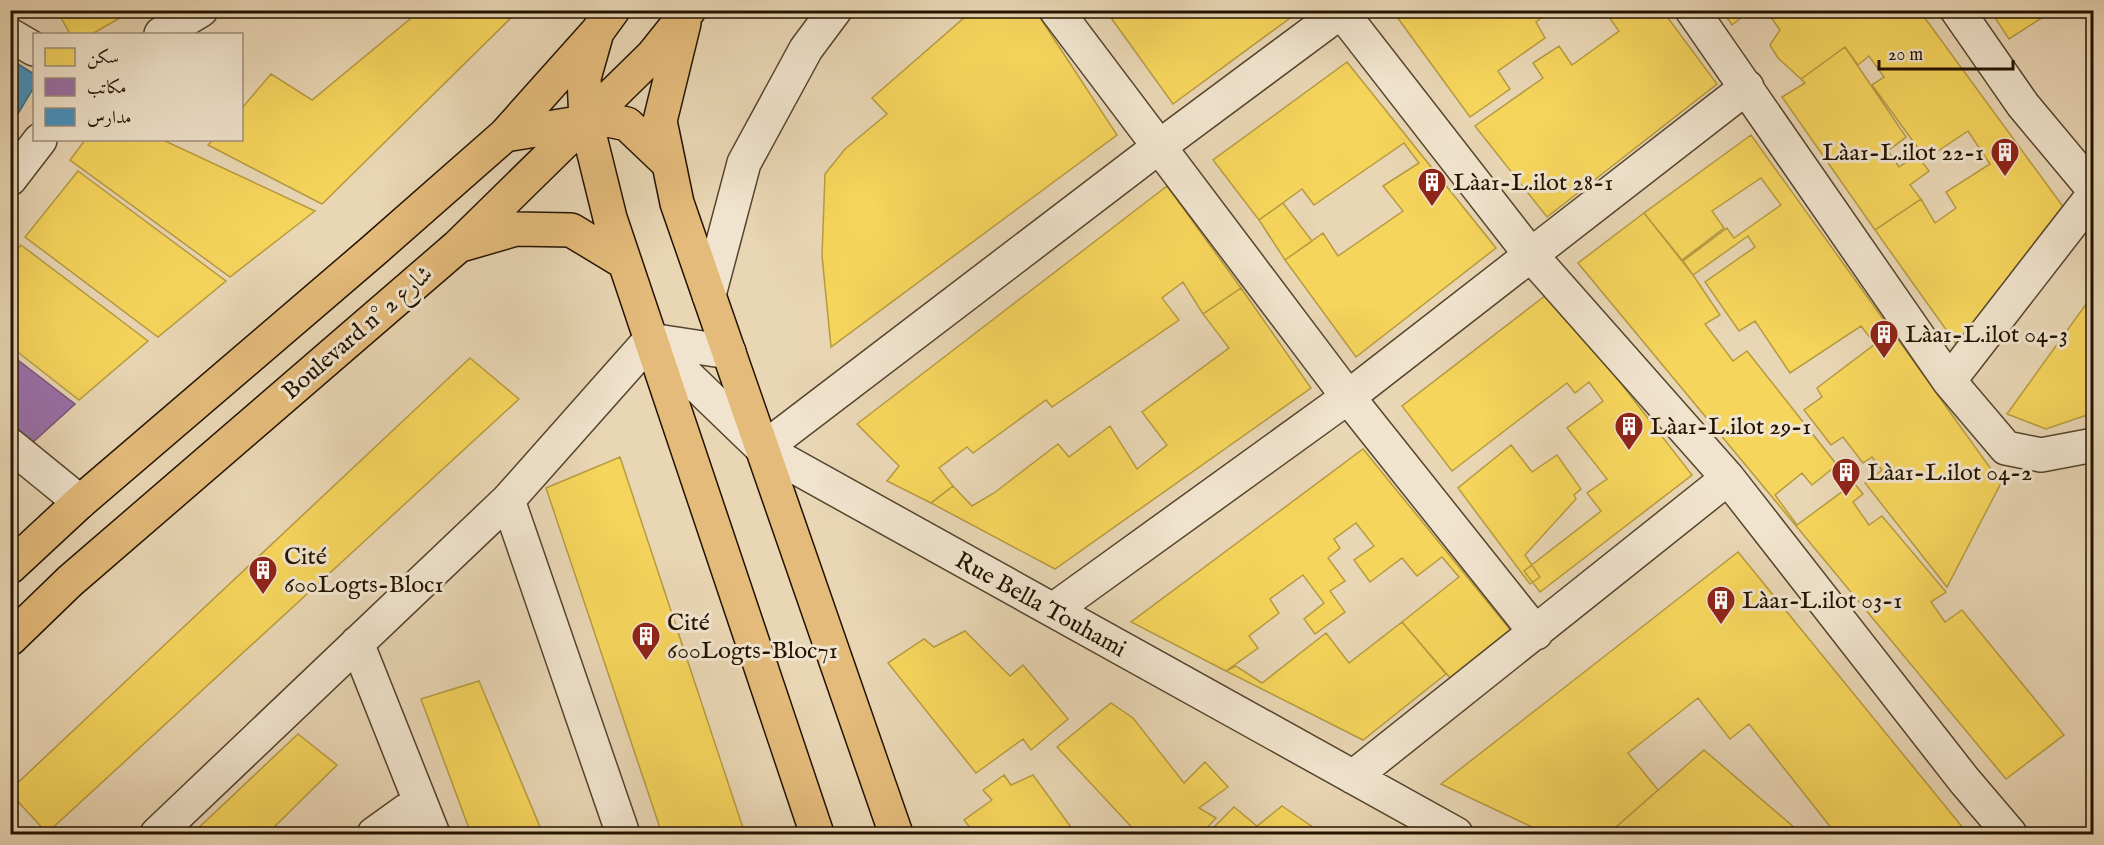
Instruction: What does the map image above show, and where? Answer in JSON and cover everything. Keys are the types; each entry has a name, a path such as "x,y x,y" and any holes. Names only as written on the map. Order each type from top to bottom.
{"main road":[{"path":"687,12 660,121 677,203 897,834"},
{"name":"Boulevard n° شارع 2","path":"10,639 70,581 457,247 653,55 687,12"},
{"path":"605,21 584,78 586,121 610,218 817,834"},
{"path":"10,567 80,501 505,135 605,21"},
{"path":"505,135 603,119 627,124 668,163"},
{"path":"457,247 516,229 571,230 624,262"}],"street":[{"path":"163,33 201,10"},
{"path":"710,295 744,163 806,50 835,10"},
{"path":"1056,10 1348,397 1536,633"},
{"path":"1692,10 1949,381 2006,447 2041,455 2094,445"},
{"path":"1949,381 2094,192 2024,105 1957,10"},
{"path":"763,449 1341,11 1530,254 1728,478 1964,780 2010,834"},
{"path":"10,35 33,48"},
{"path":"1053,610 1348,397 1747,87"},
{"path":"10,179 39,141"},
{"path":"156,834 508,500 650,340 729,352"},
{"name":"Rue Bella Touhami","path":"650,340 763,449 1456,834"},
{"path":"10,445 80,501"},
{"path":"1353,777 1728,478"},
{"path":"508,500 623,834"},
{"path":"357,644 433,834"},
{"path":"374,834 420,801"}],"building: سكن":[{"path":"57,10 134,10 94,33 69,33"},
{"path":"421,10 519,10 322,204 208,145 212,141 243,141 243,107 271,74 312,100"},
{"path":"973,10 1035,10 1117,135 831,347 822,256 825,174 845,149 887,114 872,98"},
{"path":"1114,10 1152,10 1157,18 1168,10 1301,10 1173,104 1109,15"},
{"path":"1405,10 1552,10 1536,22 1545,38 1498,71 1510,89 1470,117 1397,17"},
{"path":"1604,10 1662,10 1717,84 1547,217 1475,126 1543,78 1533,63 1559,46 1572,65 1619,31"},
{"path":"1722,10 1751,10 1732,25"},
{"name":"Làa1-L.ilot 22-1","path":"1771,10 1919,10 2067,212 1957,345 1875,230 1921,199 1935,223 1956,208 1946,192 1990,164 1968,131 1926,159 1872,85 1884,77 1869,56 1858,65 1845,47 1801,79 1778,58 1770,45 1780,30 1768,13"},
{"path":"1990,10 2054,10 2009,39"},
{"path":"1845,47 1906,137 1888,151 1899,167 1917,155 1929,171 1910,185 1921,199 1875,230 1782,97 1805,83 1801,79"},
{"name":"Làa1-L.ilot 28-1","path":"1347,62 1496,248 1356,357 1285,260 1323,233 1338,256 1403,211 1383,186 1419,163 1404,143 1314,205 1302,189 1259,220 1213,160"},
{"name":"Làa1-L.ilot 04-3","path":"1751,135 2001,483 1947,587 1865,483 1882,470 1872,457 1863,463 1843,437 1831,445 1804,410 1822,397 1817,388 1875,344 1861,326 1790,373 1755,321 1739,331 1705,282 1755,247 1748,236 1693,275 1683,261 1727,228 1734,238 1781,205 1761,178 1712,211 1724,228 1682,260 1644,213"},
{"path":"84,141 165,141 315,211 230,277 70,160"},
{"path":"78,171 226,281 158,337 25,237"},
{"path":"1167,186 1241,288 1203,314 1183,282 1162,298 1179,320 1052,407 1046,400 973,453 967,447 939,468 953,486 931,503 887,481 899,466 857,424"},
{"path":"1283,203 1312,241 1285,260 1259,220"},
{"name":"Làa1-L.ilot 04-2","path":"1644,213 1693,275 1720,315 1705,324 1733,361 1747,351 1837,465 1812,485 1802,473 1775,495 1797,525 1854,483 1863,494 1853,502 1869,525 1882,516 1946,592 1931,602 1945,622 1962,610 2064,735 2006,779 1578,263"},
{"path":"21,245 148,341 79,400 10,346 10,258"},
{"path":"1241,288 1311,388 1055,569 931,503 953,486 972,506 994,493 1058,444 1069,457 1110,426 1137,469 1167,445 1142,412 1229,348 1203,314"},
{"name":"Làa1-L.ilot 29-1","path":"1550,292 1692,475 1540,592 1524,571 1601,511 1587,493 1607,479 1567,428 1603,401 1589,382 1575,393 1567,383 1452,471 1402,406"},
{"path":"2094,293 2094,415 2087,415 2046,429 2007,414"},
{"name":"Cité 600Logts-Bloc1","path":"470,358 519,399 47,833 10,793 10,790"},
{"path":"1511,445 1532,472 1557,455 1581,489 1574,495 1576,499 1525,555 1540,577 1530,584 1458,488"},
{"path":"1363,449 1512,632 1451,679 1402,622 1459,577 1442,557 1417,576 1402,558 1370,582 1354,560 1374,546 1356,523 1334,539 1340,548 1328,558 1345,581 1330,591 1345,612 1315,634 1304,619 1324,603 1303,575 1270,599 1279,613 1249,636 1258,648 1226,671 1131,622"},
{"name":"Cité 600Logts-Bloc71","path":"620,457 745,834 662,834 546,488"},
{"name":"Làa1-L.ilot 03-1","path":"1738,552 1968,834 1917,834 1913,828 1905,834 1836,834 1749,724 1730,739 1698,698 1628,753 1658,790 1608,834 1547,834 1441,784"},
{"path":"1402,622 1446,674 1363,740 1226,671 1236,666 1262,683 1326,633 1349,663"},
{"path":"965,631 1010,676 1023,665 1068,719 1031,750 1023,739 976,773 888,663 924,639 934,647"},
{"path":"479,681 543,834 471,834 421,699"},
{"path":"1111,703 1133,718 1184,783 1205,762 1228,787 1199,808 1216,818 1201,834 1138,834 1057,747"},
{"path":"2094,720 2094,772 2089,772"},
{"path":"298,734 337,765 267,834 192,834"},
{"path":"1704,750 1802,834 1608,834"},
{"path":"1004,775 1011,785 1033,775 1076,834 975,834 964,820 992,800 983,790"},
{"path":"1282,806 1323,834 1207,834 1234,807 1257,826"}],"building: مكاتب":[{"path":"10,354 75,404 10,463"}],"building: مدارس":[{"path":"10,59 33,73 33,89 10,127"}],"place":[{"name":"Làa1-L.ilot 22-1","path":"2005,178"},
{"name":"Làa1-L.ilot 28-1","path":"1432,208"},
{"name":"Làa1-L.ilot 04-3","path":"1884,360"},
{"name":"Làa1-L.ilot 29-1","path":"1629,452"},
{"name":"Làa1-L.ilot 04-2","path":"1846,498"},
{"name":"Cité 600Logts-Bloc1","path":"263,596"},
{"name":"Làa1-L.ilot 03-1","path":"1721,626"},
{"name":"Cité 600Logts-Bloc71","path":"646,662"}]}
